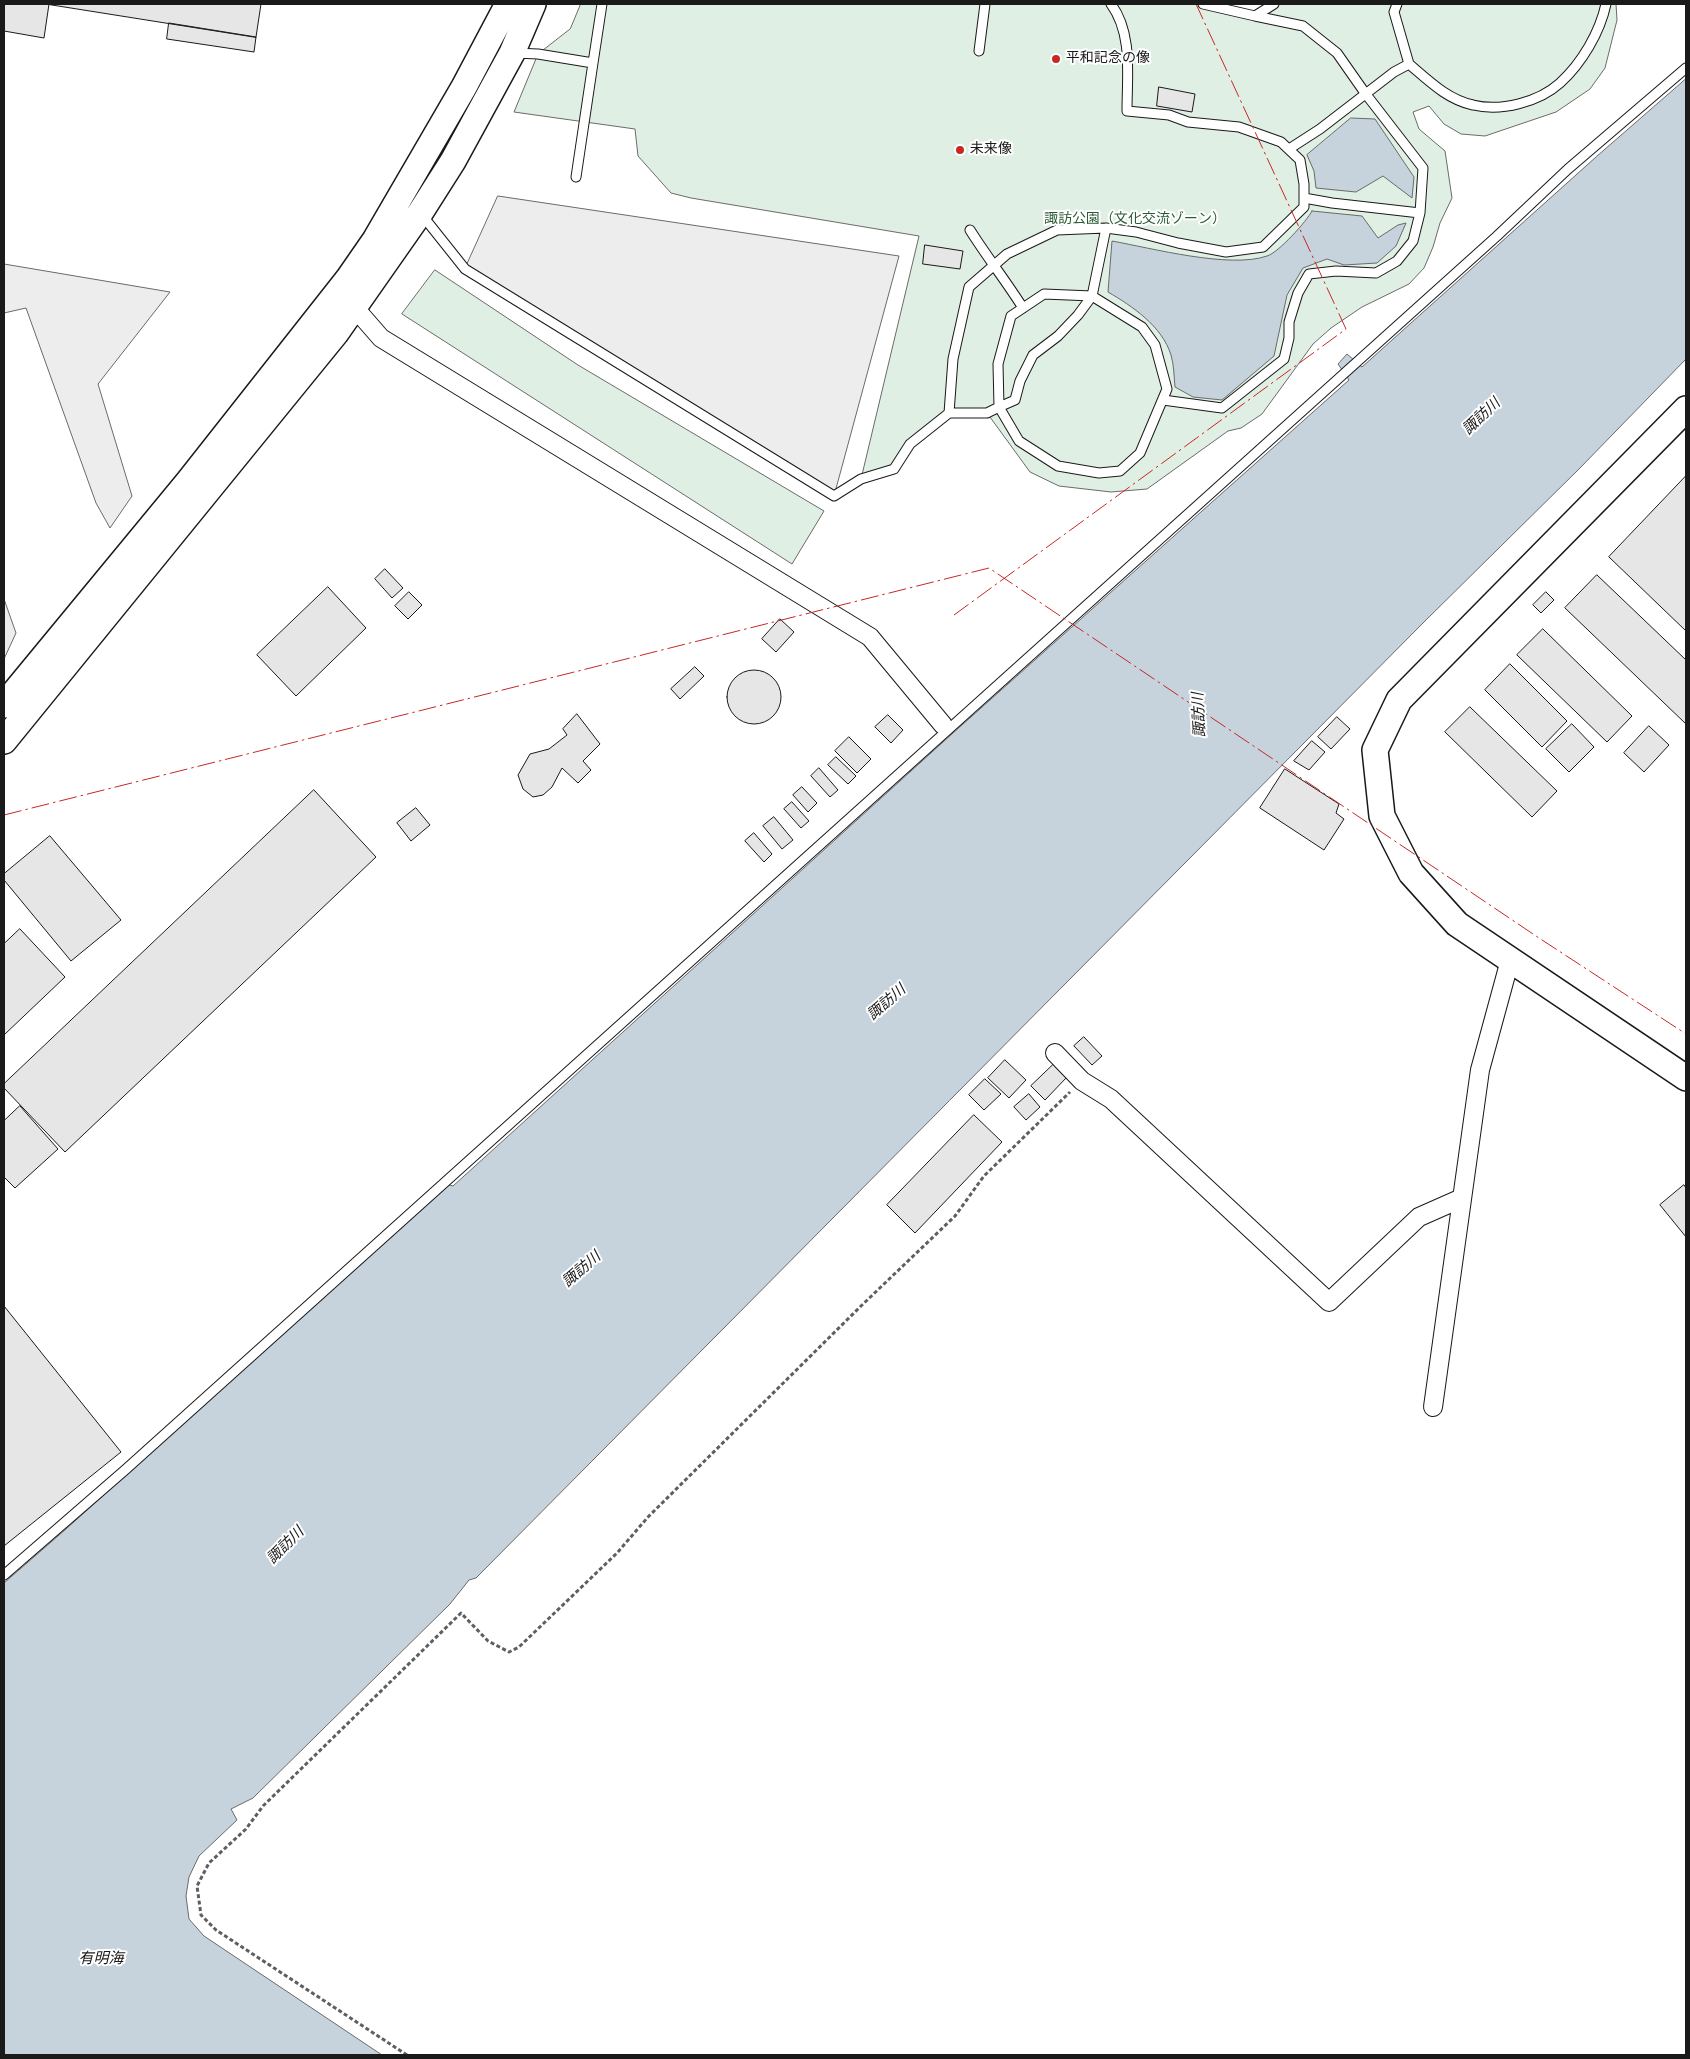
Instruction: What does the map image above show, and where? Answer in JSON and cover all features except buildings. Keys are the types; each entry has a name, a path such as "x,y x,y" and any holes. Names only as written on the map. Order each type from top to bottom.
{"street":[{"path":"4,705 188,482 348,279 375,240 464,86 508,4"},
{"path":"4,742 336,333 420,213 452,161 512,53 533,4"},
{"path":"354,307 381,338 870,637 943,725"},
{"path":"1686,409 1400,700 1375,750 1382,816 1411,873 1457,924 1686,1078"},
{"path":"1433,1407 1480,1070 1510,960"},
{"path":"1055,1053 1082,1081 1111,1099 1329,1302 1419,1217 1462,1198"}],"lane":[{"path":"576,176 602,4"},
{"path":"979,51 985,4"},
{"path":"950,413 953,359 969,287 1007,254 1057,230 1106,228 1136,232 1178,243 1226,252 1264,248 1304,207 1304,184 1300,160 1281,142 1239,127 1188,122 1169,115 1127,111 1127,47 1116,10 1111,4"},
{"path":"1163,400 1222,408 1284,359 1289,338 1289,322 1298,293 1309,274 1336,271 1376,273 1397,261 1413,241 1420,213 1424,168 1365,93 1337,53 1303,26 1203,4"},
{"path":"1255,16 1274,4"},
{"path":"1397,4 1394,12 1409,64 1450,97 1474,106 1494,107 1517,104 1540,96 1560,84 1576,65 1594,36 1606,4"},
{"path":"512,53 538,54 593,63"},
{"path":"1289,149 1320,129 1394,72 1409,64"},
{"path":"4,1576 125,1470 1490,243 1568,169 1686,68"},
{"path":"1304,198 1420,213"},
{"path":"420,213 465,268 834,496 861,479 894,469 910,444 950,413 987,413 1015,400 1020,381 1033,355 1058,336 1078,315 1092,296 1106,228"},
{"path":"970,230 1023,308"},
{"path":"1044,294 1092,296 1142,326 1155,345 1167,389 1163,400 1140,453 1120,471 1099,473 1058,466 1019,441 999,407 998,364 1003,338 1011,316 1044,294"}],"path":[{"path":"407,2055 216,1930 201,1915 197,1886 209,1863 246,1829 262,1806 461,1614 488,1641 509,1652 519,1647 616,1553 648,1517 833,1333 955,1216 984,1176 1082,1081"}],"green space":[{"name":"諏訪公園（文化交流ゾーン）","path":"581,4 1203,4 1255,16 1274,4 1616,4 1617,20 1605,68 1590,89 1556,112 1485,136 1461,134 1444,124 1429,106 1413,112 1419,129 1445,151 1452,198 1440,223 1424,268 1409,284 1362,307 1331,328 1313,344 1262,414 1241,428 1228,431 1147,489 1111,492 1059,486 1030,472 987,413 949,413 910,444 894,469 861,479 919,236 691,198 671,193 638,156 635,129 514,112 538,54 570,29"},
{"path":"435,270 578,365 824,511 792,564 402,314"}],"shaded area":[{"path":"498,196 899,256 834,496 465,269"},
{"path":"4,264 170,292 98,384 132,496 110,528 96,503 26,308 4,313"},
{"path":"4,599 16,633 4,659"}],"water":[{"path":"1686,79 1686,359 1579,469 1423,623 476,1578 469,1580 450,1604 253,1798 231,1809 237,1820 199,1856 189,1877 186,1896 189,1919 204,1936 382,2055 4,2055 4,1583 449,1185 453,1186 953,733 1349,380 1338,364 1347,354 1362,367"},
{"path":"1351,118 1375,119 1414,177 1412,198 1383,176 1356,192 1316,188 1314,171 1307,155"},
{"path":"1312,211 1362,216 1378,238 1398,225 1406,223 1396,246 1377,263 1344,265 1327,259 1303,268 1287,295 1274,356 1222,400 1193,397 1175,387 1171,355 1161,335 1136,310 1108,292 1112,241 1212,259 1251,259 1272,254 1285,243"}],"power":[{"path":"954,615 1346,329 1196,4"},
{"path":"4,815 989,568 1539,938 1686,1034"}],"place":[{"name":"平和記念の像","path":"1056,59"},
{"name":"未来像","path":"960,150"}],"water label":[{"name":"諏訪川","path":"1482,417"},
{"name":"諏訪川","path":"1200,715"},
{"name":"諏訪川","path":"887,1003"},
{"name":"諏訪川","path":"582,1270"},
{"name":"諏訪川","path":"286,1546"},
{"name":"有明海","path":"101,1959"}]}
